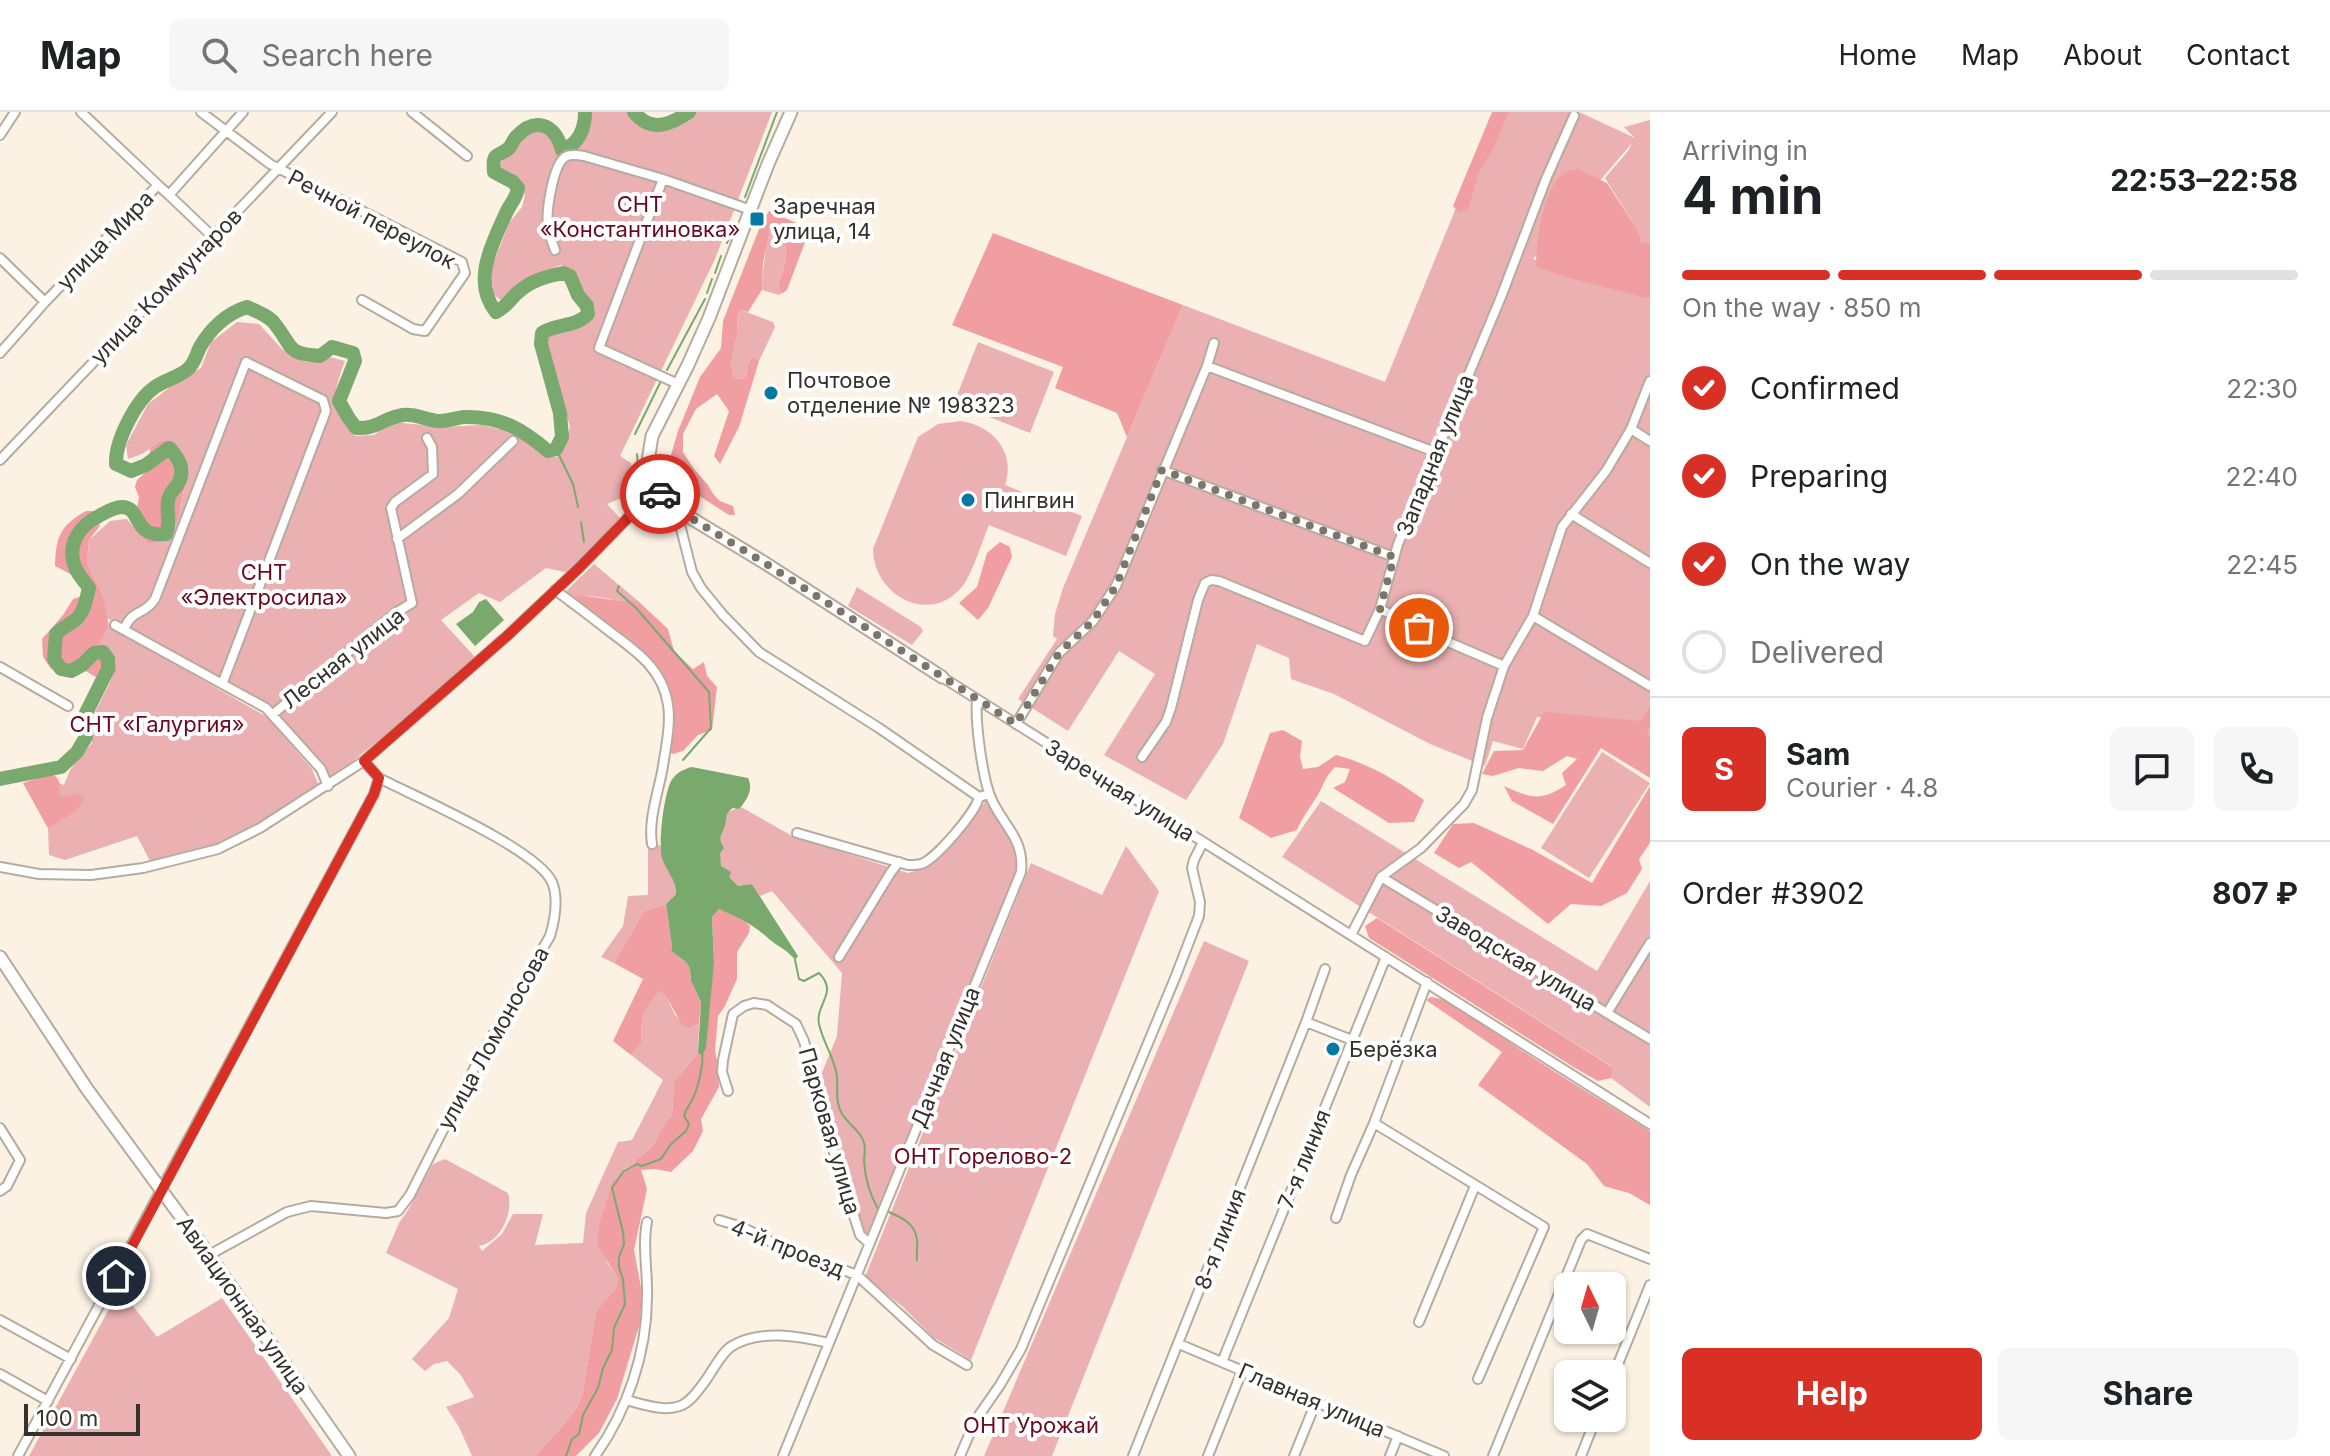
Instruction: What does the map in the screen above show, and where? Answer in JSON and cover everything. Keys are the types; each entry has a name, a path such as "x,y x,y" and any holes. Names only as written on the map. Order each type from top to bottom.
{"street":[{"path":"0,135 15,112"},
{"path":"81,112 158,185"},
{"name":"Речной переулок","path":"201,112 279,169 462,262 465,273 425,331 413,329 362,300"},
{"name":"улица Мира","path":"0,353 158,185 169,195 243,112"},
{"name":"улица Коммунаров","path":"0,460 332,112"},
{"path":"412,112 467,156"},
{"path":"0,867 39,874 91,875 143,868 218,849 260,828 364,761 507,636 656,489 648,461 652,436 709,318 791,112"},
{"name":"Западная улица","path":"1142,757 1166,722 1200,591 1205,583 1219,581 1365,641 1380,609 1394,557 1435,452 1574,116"},
{"path":"555,250 548,224 557,167 564,157 584,156 663,179 751,210"},
{"path":"663,179 599,348 678,384"},
{"path":"169,195 213,237"},
{"path":"0,258 45,302"},
{"path":"1016,724 1059,653 1093,621 1116,586 1214,343"},
{"path":"223,682 326,411 323,400 246,362 155,599 146,610 132,615 120,627 223,682 273,714 321,769 328,786"},
{"path":"1207,366 1435,452"},
{"path":"1351,935 1381,877 1421,848 1468,797 1476,778 1487,718 1504,666 1533,616 1562,527 1606,471 1631,429 1650,381"},
{"path":"1631,429 1650,441"},
{"path":"427,438 432,447 433,474 391,508 397,539 467,487 513,441"},
{"path":"1162,470 1394,557"},
{"name":"Заречная улица","path":"656,489 676,509 1650,1124"},
{"path":"676,509 692,572 701,588 759,652 879,728 979,797"},
{"path":"1571,514 1650,563"},
{"name":"Лесная улица","path":"273,714 412,603 397,539"},
{"path":"555,590 640,653 654,668 664,688 669,706 668,734 650,828 652,844"},
{"path":"1380,609 1504,666"},
{"path":"1533,616 1650,686"},
{"path":"0,667 68,706"},
{"name":"Дачная улица","path":"783,1456 1021,872 1021,850 989,794 977,723 977,700"},
{"name":"улица Ломоносова","path":"209,1255 287,1212 311,1206 386,1213 398,1211 410,1195 478,1061 550,936 555,918 555,892 551,879 541,865 517,848 379,778 364,761"},
{"path":"18,1456 374,794 379,778"},
{"path":"979,797 989,794"},
{"path":"797,833 919,865 930,859 977,807 979,797"},
{"path":"960,1456 975,1421 1021,1349 1175,978 1199,916 1200,902 1192,868 1203,842"},
{"path":"839,957 899,862"},
{"name":"Заводская улица","path":"1381,877 1650,1039"},
{"path":"1607,1013 1650,943"},
{"name":"Авиационная улица","path":"0,957 87,1089 209,1255 349,1456"},
{"name":"7-я линия","path":"1222,1362 1386,957"},
{"name":"8-я линия","path":"1133,1456 1325,969"},
{"path":"1336,1218 1427,982"},
{"name":"Парковая улица","path":"728,1091 722,1072 733,1014 754,1003 767,1005 796,1024 804,1041 825,1124 860,1235 869,1243"},
{"path":"1306,1022 1352,1040"},
{"path":"1374,1123 1544,1227 1478,1379"},
{"path":"0,1128 20,1160 7,1186 0,1191"},
{"path":"1419,1322 1475,1186"},
{"name":"4-й проезд","path":"719,1220 742,1227 785,1249 857,1275"},
{"path":"595,1456 618,1420 640,1357 647,1298 647,1222"},
{"path":"1493,1456 1581,1240 1587,1234 1650,1259"},
{"path":"857,1275 933,1345 967,1365"},
{"path":"1620,1360 1650,1285"},
{"path":"0,1320 71,1359"},
{"path":"626,1400 652,1406 680,1407 689,1401 731,1347 752,1340 788,1334 829,1343"},
{"name":"Главная улица","path":"1179,1344 1444,1456"},
{"path":"1208,1456 1242,1371"},
{"path":"0,1374 48,1401"},
{"path":"1294,1456 1316,1402"},
{"path":"1581,1456 1590,1432"},
{"path":"1390,1456 1398,1436"}],"green space":[{"path":"589,112 630,112 650,129 669,128 697,112 772,112 715,259 620,456 631,463 634,488 624,497 607,504 620,518 569,573 546,568 500,602 479,593 441,620 475,657 329,780 277,715 105,617 102,593 87,564 89,540 110,521 127,519 148,544 178,520 189,463 176,444 162,440 142,454 128,459 126,445 148,404 201,368 211,342 237,322 259,324 282,349 306,362 330,357 345,361 336,392 337,408 355,436 374,435 392,422 444,427 481,425 514,432 543,454 557,457 570,427 546,342 548,333 570,330 589,321 595,309 574,272 561,265 529,277 502,301 493,294 491,269 509,223 522,207 525,195 520,182 507,176 500,167 515,144 538,129 552,137 558,152 573,148 584,134"},
{"path":"1495,112 1579,112 1635,138 1624,127 1650,120 1650,243 1642,243 1638,231 1605,178 1632,143 1533,259 1650,299 1650,738 1632,727 1537,717 1523,749 1493,741 1485,766 1430,744 1334,694 1291,679 1289,658 1257,644 1223,744 1186,800 1104,755 1155,674 1119,651 1068,731 1018,699 1057,639 1053,636 1055,614 1063,588 1183,305 1385,382"},
{"path":"777,224 786,254 778,284 779,295 762,290 768,237"},
{"path":"741,310 773,322 775,327 759,361 754,356 748,363 746,378 734,379 731,365 738,330 737,316"},
{"path":"978,342 1054,372 1030,433 954,403"},
{"name":"Пингвин","path":"961,421 983,428 999,442 1007,462 1005,485 1082,516 1066,556 989,525 973,567 961,588 948,599 919,604 905,600 892,591 875,565 873,549 918,437 938,424"},
{"path":"594,564 637,600 588,596 573,598 566,591"},
{"path":"857,587 921,627 923,631 912,645 848,606"},
{"name":"СНТ «Галургия»","path":"109,626 267,717 312,769 319,786 257,826 216,845 151,863 137,836 65,860 49,855 48,828 23,783 49,779 64,785 70,770 92,743 92,718 116,670 98,646"},
{"path":"1602,752 1650,783 1589,878 1541,848"},
{"path":"987,800 1013,845 1015,877 869,1237 863,1231 819,1080 837,1036 842,973 772,891 760,896 752,884 738,886 726,874 719,853 723,824 727,812 741,807 794,837 908,873 933,862 943,853"},
{"path":"1321,801 1597,971 1650,881 1650,1107 1611,1078 1611,1066 1282,857"},
{"path":"648,845 660,845 676,894 666,904 644,911 614,963 601,957 623,926 628,896 648,895"},
{"name":"ОНТ Горелово-2","path":"1126,846 1159,891 971,1360 933,1337 903,1307 865,1277 1031,863 1102,895"},
{"name":"ОНТ Урожай","path":"1204,941 1249,961 1052,1456 984,1456"},
{"path":"660,991 664,992 675,1015 691,1028 699,1024 698,1053 674,1082 672,1115 653,1144 636,1159 633,1167 612,1181 600,1220 607,1262 618,1279 618,1288 596,1311 583,1392 577,1407 535,1456 472,1456 446,1407 474,1397 460,1374 447,1361 434,1364 425,1371 412,1359 449,1318 458,1289 386,1253 399,1223 433,1164 445,1159 508,1193 509,1209 504,1226 487,1244 479,1246 482,1251 502,1234 513,1214 543,1214 535,1245 583,1243 586,1213 618,1142 632,1140 663,1080 631,1055 642,1043 644,1014"},
{"path":"120,1289 157,1337 222,1298 332,1456 29,1456"}],"shaded area":[{"path":"1492,112 1509,112 1492,151 1479,171 1469,207 1459,212 1453,206"},
{"path":"1578,169 1607,183 1638,231 1642,243 1650,243 1650,299 1536,266 1539,229 1546,201 1558,179 1566,172"},
{"path":"769,211 810,229 787,290 781,294 778,284 785,262 784,239 777,225 770,230 763,263 762,290 748,312 741,310 737,316 738,330 731,365 734,379 746,378 748,363 754,356 759,361 739,427 720,464 714,456 729,411 717,394 696,409 683,434 683,452 714,495 733,506 735,515 729,515 676,481 668,472 668,465 700,377 721,348 723,321"},
{"path":"993,233 1183,305 1127,437 1117,413 1055,388 1063,367 952,325"},
{"path":"162,440 176,443 189,463 178,520 165,540 148,544 135,526 139,497 135,487 137,480 150,468 150,448"},
{"path":"86,511 93,511 100,526 89,540 87,564 102,593 109,626 98,646 112,652 117,670 106,683 84,670 77,675 51,669 43,657 42,639 73,599 82,596 83,588 74,576 55,566 61,534 70,522"},
{"path":"1000,542 1010,547 1012,557 988,608 978,620 959,603 977,587 987,553"},
{"path":"578,595 637,600 668,629 674,651 693,669 704,662 707,676 717,687 712,730 698,735 683,751 673,754 663,748 666,711 654,677 613,637 566,606"},
{"path":"486,599 504,620 475,646 456,624"},
{"path":"1650,706 1647,733 1650,738 1650,778 1601,748 1553,824 1512,801 1504,786 1529,795 1549,794 1566,785 1562,773 1577,759 1567,756 1543,771 1519,768 1493,776 1482,774 1494,751 1523,750 1544,712 1640,721"},
{"path":"1283,730 1302,741 1300,757 1303,769 1318,767 1336,755 1382,773 1424,800 1414,822 1389,823 1333,788 1345,782 1350,769 1335,767 1297,830 1271,838 1239,818 1270,733"},
{"path":"692,767 748,778 750,791 747,799 739,809 733,808 727,815 720,839 724,848 720,853 721,866 731,872 729,877 738,886 752,884 798,956 795,960 751,925 719,909 712,917 714,963 706,1048 702,1055 698,1053 701,1002 686,962 671,951 666,904 676,894 676,889 661,851 662,819 668,788 677,774"},
{"path":"50,774 58,779 60,796 68,797 75,793 84,796 75,811 48,828 23,783"},
{"path":"1650,786 1650,843 1639,859 1642,869 1627,893 1601,906 1571,904 1548,924 1471,862 1459,868 1434,853 1453,824 1474,823 1533,850 1592,883"},
{"path":"666,904 671,951 686,962 701,1002 699,1024 691,1028 683,1026 660,991 644,1014 642,1043 631,1055 613,1041 643,979 614,963 644,911"},
{"path":"719,909 743,919 750,926 737,952 737,979 718,1016 715,1051 719,1087 701,1119 703,1131 693,1151 671,1172 641,1170 647,1189 634,1250 642,1293 640,1323 617,1399 599,1433 576,1456 535,1456 577,1407 583,1392 596,1311 617,1288 618,1279 597,1244 600,1220 612,1181 633,1167 636,1159 653,1144 672,1115 674,1082 698,1053 702,1054 714,963 712,917"},
{"path":"1377,918 1612,1067 1611,1078 1598,1081 1575,1068 1369,938 1365,926"},
{"path":"1431,997 1463,1009 1529,1055 1650,1131 1650,1205 1629,1193 1604,1186 1587,1164 1478,1085 1502,1052 1426,1000"}],"waterway":[{"path":"0,779 61,767 77,752 86,737 86,713 108,669 108,659 103,652 94,653 71,671 61,669 54,659 56,634 80,615 89,588 75,567 72,551 76,537 92,520 119,507 133,512 148,531 166,534 169,498 181,474 178,460 169,448 146,465 131,471 116,464 119,444 141,401 159,385 188,369 209,334 233,313 247,307 266,316 295,351 320,356 332,347 353,353 355,361 339,401 356,428 370,427 403,415 440,421 477,417 510,425 548,451 556,449 562,437 560,413 541,344 542,333 583,318 588,314 587,306 578,295 570,276 563,273 527,286 496,312 485,288 487,262 518,188 494,172 494,160 509,148 523,130 537,125 555,134 562,150 568,147 580,135 585,112"},
{"path":"634,112 640,119 654,125 668,123 689,112"},
{"path":"745,197 777,112"},
{"path":"727,243 732,232"},
{"path":"715,273 721,256"},
{"path":"707,293 712,279"},
{"path":"667,370 705,299"},
{"path":"635,434 660,383"},
{"path":"556,449 573,484 578,507"},
{"path":"636,485 639,477 637,454"},
{"path":"581,522 584,542"},
{"path":"619,586 617,591 636,608 709,692 711,728 683,760"},
{"path":"795,960 799,979 804,981 819,973 825,980 827,993 820,1010 819,1024 836,1070 840,1109 863,1139 867,1180 878,1209"},
{"path":"566,1456 598,1388 612,1350 614,1328 625,1304 619,1267 623,1232 612,1188 623,1172 637,1164 642,1166 661,1159 671,1144 686,1131 689,1124 684,1116 699,1082 702,1052"},
{"path":"889,1212 914,1229 917,1260"}],"way so far":[{"path":"660,494 676,509 1016,724 1059,653 1093,621 1116,586 1162,470 1394,557 1380,609 1419,628"}],"place":[{"name":"Заречная улица, 14","path":"757,219"},
{"name":"Почтовое отделение № 198323","path":"771,393"},
{"name":"Пингвин","path":"968,500"},
{"name":"Берёзка","path":"1333,1049"}],"route":[{"path":"116,1276 374,794 379,778 364,761 507,636 656,489 660,494"}],"park label":[{"name":"СНТ «Константиновка»","path":"640,216"},
{"name":"СНТ «Электросила»","path":"264,584"}]}
